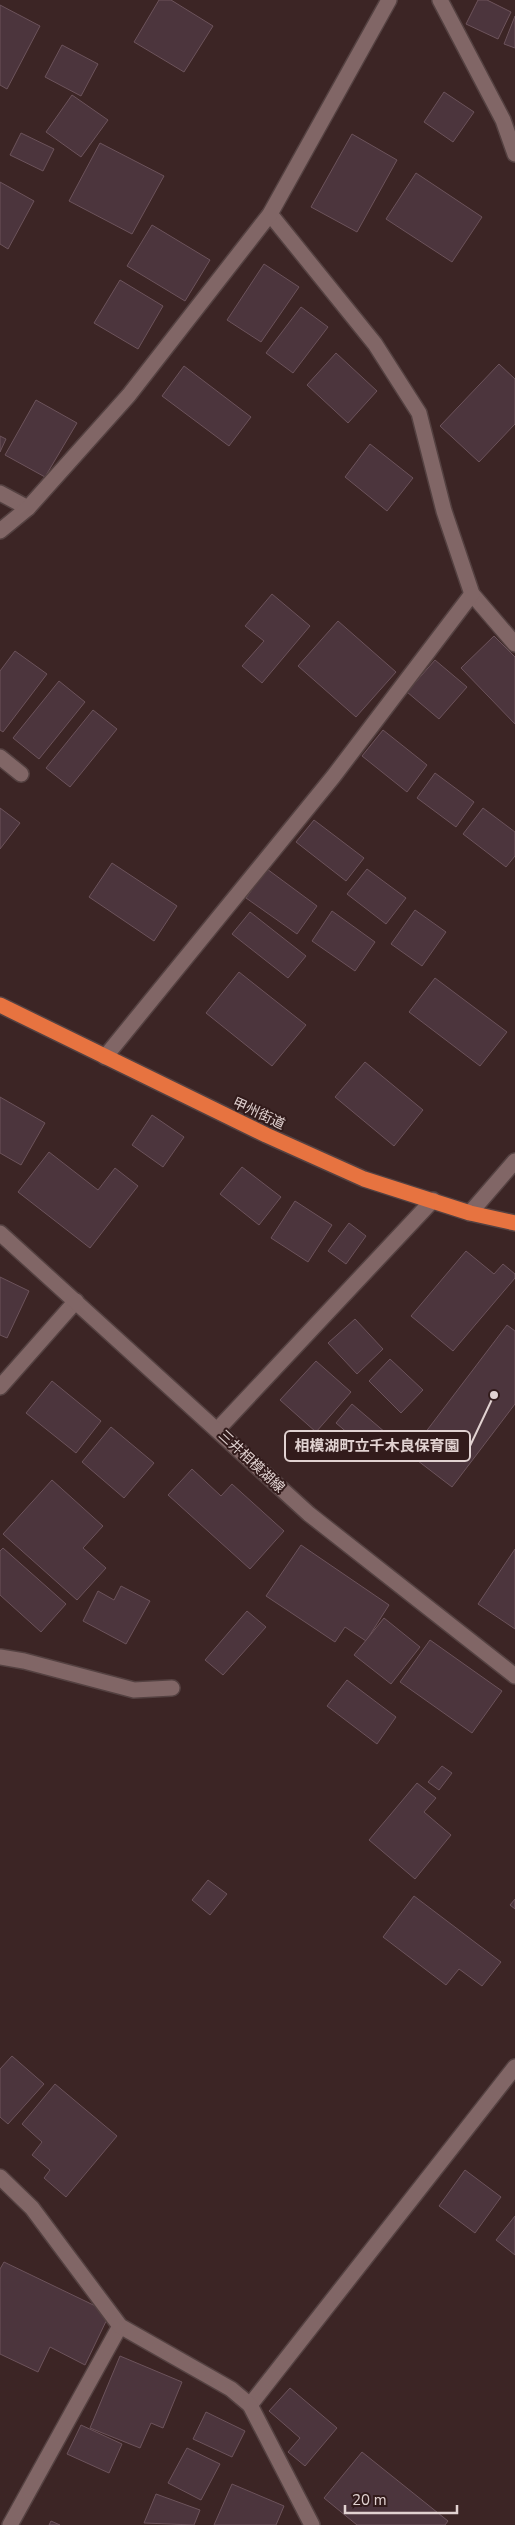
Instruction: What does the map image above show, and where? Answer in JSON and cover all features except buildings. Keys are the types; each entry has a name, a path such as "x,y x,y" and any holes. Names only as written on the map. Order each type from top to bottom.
{"highway":[{"name":"甲州街道","path":"0,1006 266,1135 364,1179 470,1213 515,1223"}],"street":[{"path":"0,531 28,508 129,396 270,214 389,0"},
{"path":"440,0 503,120 515,154"},
{"path":"270,214 375,344 419,413 444,511 472,594 515,644"},
{"path":"0,493 28,508"},
{"path":"105,1057 333,777 472,594"},
{"path":"0,757 21,774"},
{"path":"470,1213 515,1161"},
{"path":"218,1430 433,1200"},
{"name":"三井相模湖線","path":"0,1233 309,1514 515,1676"},
{"path":"0,1387 76,1301"},
{"path":"0,1657 24,1661 134,1690 172,1688"},
{"path":"250,2404 515,2067"},
{"path":"0,2177 32,2208 120,2326 232,2390 250,2404 312,2525"},
{"path":"10,2525 120,2326"}],"place":[{"name":"相模湖町立千木良保育園","path":"494,1395"}]}
